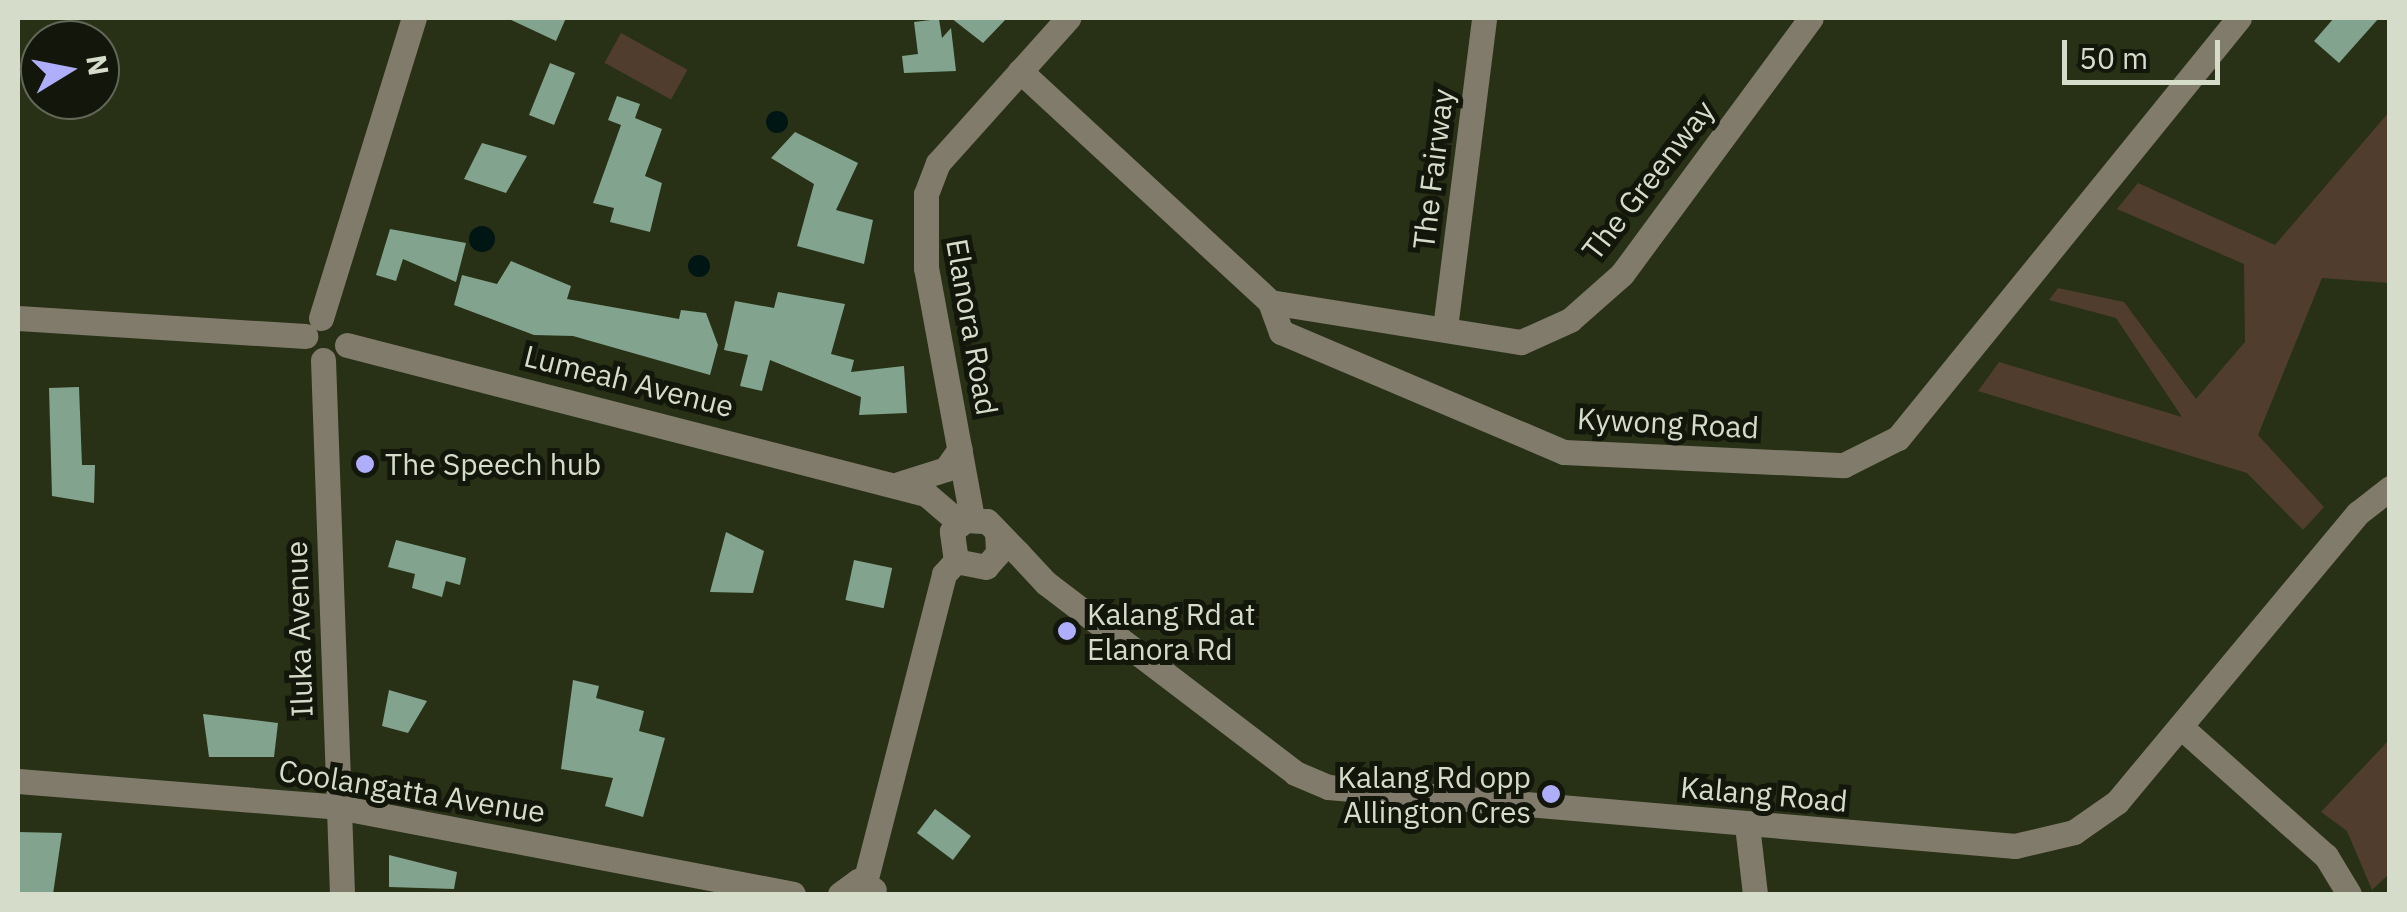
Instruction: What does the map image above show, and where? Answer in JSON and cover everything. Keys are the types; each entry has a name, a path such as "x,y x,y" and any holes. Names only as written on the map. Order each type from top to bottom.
{"street":[{"path":"18,318 312,327 344,326 347,345 323,360 312,327 414,18"},
{"name":"Elanora Road","path":"976,563 949,542 966,521 960,449 926,268 926,194 938,163 1068,18"},
{"name":"The Fairway","path":"1445,328 1484,18"},
{"name":"The Greenway","path":"1270,302 1522,342 1570,320 1622,274 1810,18"},
{"name":"Kywong Road","path":"1020,71 1270,302 1281,332 1564,452 1844,465 1872,458 2238,18"},
{"name":"Lumeah Avenue","path":"347,345 894,486"},
{"name":"Iluka Avenue","path":"323,360 342,894"},
{"path":"894,486 944,470 960,449"},
{"path":"894,486 940,502 966,521"},
{"name":"Kalang Road","path":"966,521 997,532 1046,583 1296,773 1328,787 1748,825 2038,844 2104,814 2182,727 2358,513 2390,488"},
{"path":"840,894 870,888 935,614 997,532"},
{"name":"Kalang Road","path":"976,563 1046,583"},
{"path":"2182,727 2326,856 2349,894"},
{"name":"Coolangatta Avenue","path":"18,781 338,806 793,894"},
{"path":"1748,825 1755,894"}],"shaded area":[{"path":"621,33 687,70 671,100 605,63"},
{"path":"777,111 785,114 785,130 777,133 769,130 766,122 769,114"},
{"path":"2389,112 2389,283 2322,278 2258,435 2324,507 2303,530 2247,473 1978,391 1999,362 2182,417 2116,318 2049,300 2058,288 2124,302 2196,399 2245,342 2244,264 2117,209 2138,183 2275,245"},
{"path":"482,226 491,230 495,239 491,248 482,252 473,248 469,239 473,230"},
{"path":"699,255 707,258 707,274 699,277 691,274 688,266 691,258"},
{"path":"2389,740 2389,874 2372,890 2347,831 2321,812"}],"building":[{"path":"507,18 566,18 556,41"},
{"path":"951,18 1007,18 983,43"},
{"path":"2334,18 2379,18 2339,63 2314,41"},
{"path":"939,19 942,38 951,28 956,71 904,73 902,56 918,54 914,22"},
{"path":"550,63 575,73 554,125 529,115"},
{"path":"617,96 640,104 635,118 662,129 645,176 662,183 650,232 610,222 614,208 593,203 621,125 608,120"},
{"path":"795,132 858,163 836,210 873,220 864,264 797,246 814,184 771,158"},
{"path":"482,143 527,156 506,193 464,179"},
{"path":"390,229 466,243 456,282 403,259 396,281 376,275"},
{"path":"511,261 571,286 567,299 679,319 681,310 706,313 718,345 710,375 573,336 534,335 454,305 462,275 497,284"},
{"path":"778,292 845,304 831,354 854,360 851,372 904,366 907,413 859,415 861,397 770,360 762,391 740,386 748,355 724,350 735,301 774,308"},
{"path":"79,387 82,465 95,465 94,503 52,496 49,388"},
{"path":"726,532 764,551 753,593 710,592"},
{"path":"396,540 466,558 460,585 446,581 442,597 412,588 415,574 388,567"},
{"path":"854,560 892,568 884,608 845,600"},
{"path":"573,680 599,686 596,698 644,711 639,731 665,738 643,817 605,806 613,778 561,769"},
{"path":"389,690 427,701 408,733 382,726"},
{"path":"203,714 278,723 274,757 209,757"},
{"path":"935,809 971,836 953,860 917,833"},
{"path":"18,832 62,833 53,894 18,894"},
{"path":"389,855 457,872 454,889 389,887"}],"place":[{"name":"The Speech hub","path":"365,464"},
{"name":"Kalang Rd at Elanora Rd","path":"1067,631"},
{"name":"Kalang Rd opp Allington Cres","path":"1551,794"}]}
